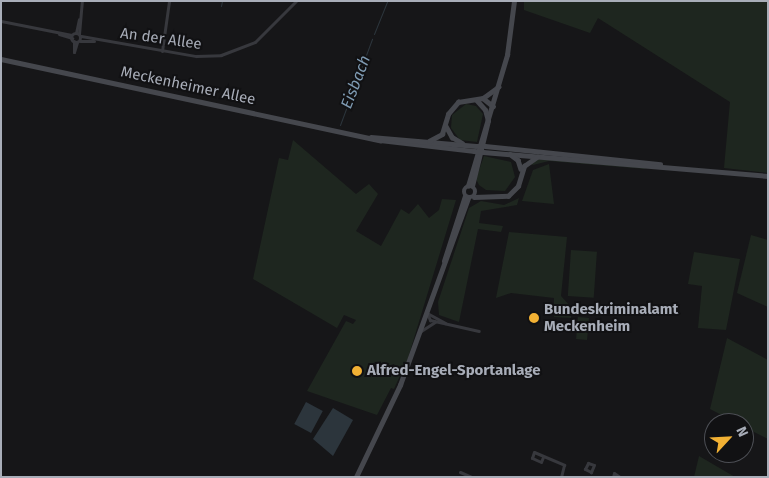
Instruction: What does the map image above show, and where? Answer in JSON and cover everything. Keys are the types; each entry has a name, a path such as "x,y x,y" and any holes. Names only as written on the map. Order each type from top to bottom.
{"main road":[{"path":"474,197 472,187 509,42 514,1"},
{"name":"Meckenheimer Allee","path":"1,59 369,137 474,147 485,146 768,176"},
{"path":"426,142 440,136 446,125 451,108 466,99 483,98 498,86"},
{"path":"483,98 493,106"},
{"path":"466,99 493,106"},
{"path":"477,101 485,110 488,121"},
{"path":"446,125 456,140 474,147"},
{"name":"Meckenheimer Allee","path":"369,137 474,147 483,152 651,164"},
{"path":"509,154 518,160 521,173"},
{"path":"466,197 510,195 518,186 526,162 540,156"},
{"path":"356,477 400,385 421,331 466,197 464,189 472,187 490,197"}],"street":[{"path":"76,38 82,1"},
{"path":"162,51 169,1"},
{"name":"An der Allee","path":"1,22 76,38 206,57 232,53 259,38 296,1"},
{"path":"427,313 429,319 436,322 479,331"},
{"path":"427,313 445,323"},
{"path":"421,331 436,322"},
{"path":"543,457 564,465 561,477"},
{"path":"460,472 472,477"},
{"path":"589,477 591,472"},
{"path":"613,477 614,473 620,477"}],"shaded area":[{"path":"524,1 768,1 768,173 724,168 730,102 598,18 590,33 524,10"},
{"path":"466,104 476,106 483,114 477,142 460,140 451,128 452,115"},
{"path":"293,140 356,194 369,184 378,194 356,231 381,246 401,209 409,214 418,204 429,218 439,210 442,199 456,200 408,358 394,389 391,388 377,415 307,391 346,321 353,324 356,320 344,315 337,328 253,279 279,158 288,160"},
{"path":"484,156 511,162 515,177 505,191 486,190 479,185 476,179"},
{"path":"540,159 646,169 549,161 533,165 528,163"},
{"path":"549,164 554,204 522,201 533,170"},
{"path":"519,198 517,205 481,211 479,223 503,226 501,232 478,229 459,322 439,315 438,302 469,208 481,201 504,205"},
{"path":"509,232 567,237 561,296 572,308 571,318 554,317 554,298 511,293 496,298"},
{"path":"751,235 768,240 768,307 737,293"},
{"path":"571,250 597,252 594,298 568,296"},
{"path":"694,252 740,259 726,330 698,328 702,286 688,284"},
{"path":"578,317 589,318 587,340 576,339"},
{"path":"727,338 768,360 768,439 754,432 754,413 718,413 710,409"},
{"path":"306,402 323,411 311,433 294,424"},
{"path":"333,408 353,420 333,456 313,439"},
{"path":"699,456 704,459 704,463 711,463 735,477 694,477"}],"waterway":[{"path":"221,6 222,1"},
{"name":"Eisbach","path":"374,34 387,1"},
{"name":"Eisbach","path":"340,125 372,39"}],"place":[{"name":"Bundeskriminalamt Meckenheim","path":"534,318"},
{"name":"Alfred-Engel-Sportanlage","path":"357,371"}]}
